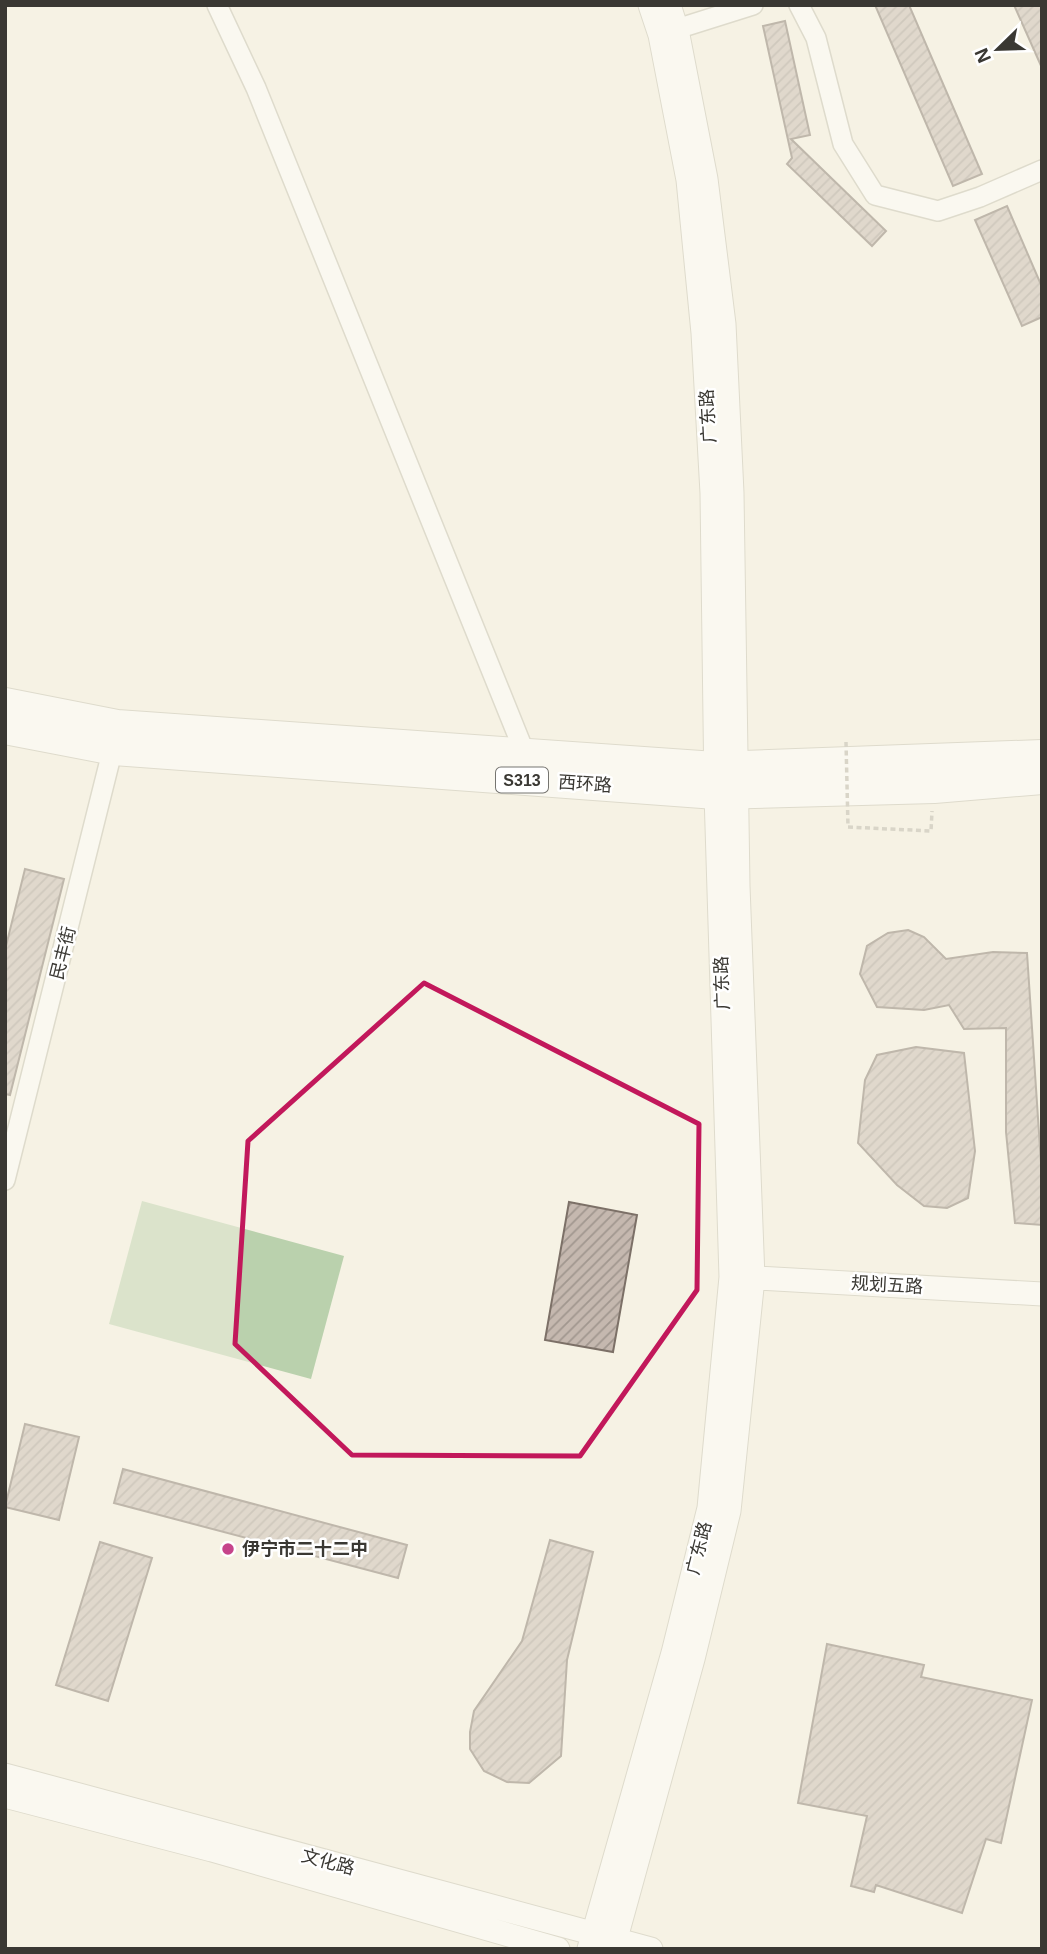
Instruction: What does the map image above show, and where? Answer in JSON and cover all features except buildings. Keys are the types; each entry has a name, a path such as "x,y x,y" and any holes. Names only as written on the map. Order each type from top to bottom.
{"main road":[{"name":"西环路","path":"5,703 116,738 526,756 725,780 933,761 1042,755"},
{"name":"西环路","path":"5,729 725,780 934,788 1042,779"}],"street":[{"path":"217,5 256,88 526,756"},
{"name":"广东路","path":"650,5 668,32"},
{"name":"广东路","path":"603,1943 693,1659 729,1511 742,1278 725,780 732,493 724,324 706,179 668,32 669,5"},
{"path":"668,32 753,5"},
{"path":"799,5 816,38 843,144 875,195 937,211 980,197 1042,170"},
{"name":"民丰街","path":"5,1180 116,738"},
{"name":"规划五路","path":"742,1278 1042,1294"},
{"name":"文化路","path":"5,1775 603,1943 651,1949"},
{"name":"文化路","path":"5,1796 212,1850 558,1949"}],"path":[{"path":"846,742 848,827 930,831"}],"highlighted area":[{"path":"424,983 699,1124 697,1290 580,1456 352,1455 235,1344 248,1141"}],"green space":[{"path":"142,1201 344,1256 311,1379 109,1324"}],"place":[{"name":"伊宁市二十二中","path":"228,1549"}]}
